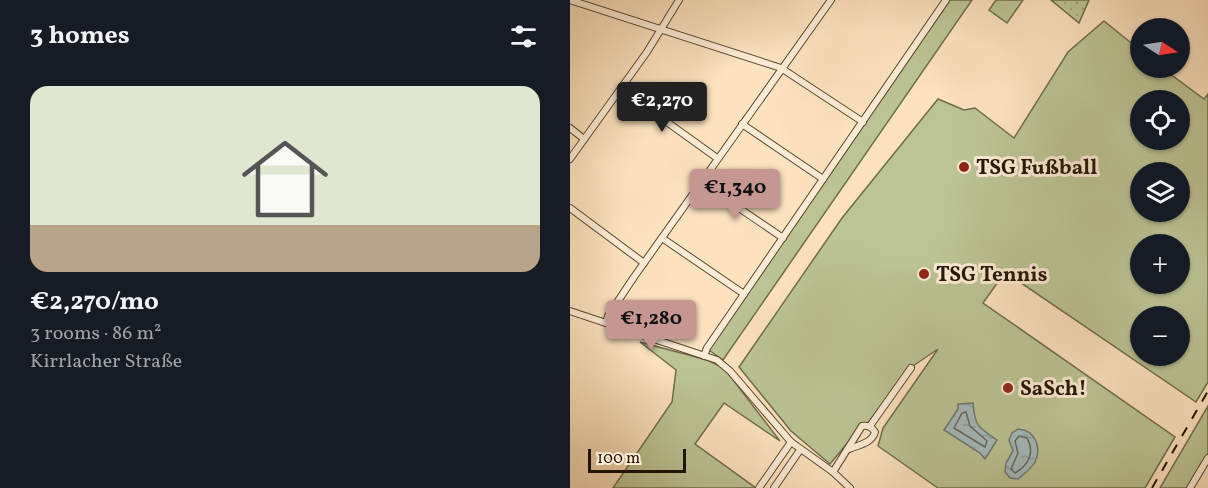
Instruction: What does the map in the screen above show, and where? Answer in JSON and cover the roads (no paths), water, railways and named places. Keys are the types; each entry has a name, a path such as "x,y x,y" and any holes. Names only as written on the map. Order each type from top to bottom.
{"street":[{"path":"570,0 781,68 863,122"},
{"path":"570,159 662,30 679,0"},
{"path":"606,323 615,304 831,0"},
{"path":"704,356 707,348 946,0"},
{"path":"621,89 717,158"},
{"path":"742,124 823,179"},
{"path":"570,128 584,139"},
{"path":"701,182 783,238"},
{"path":"570,208 644,263"},
{"path":"662,238 744,294"},
{"path":"570,311 717,360 730,371 791,442 833,472 850,488"},
{"path":"870,426 911,368"},
{"path":"833,472 862,426 870,426"},
{"path":"849,449 870,441 875,432 870,426"},
{"path":"759,488 791,442"},
{"path":"774,488 800,450"},
{"path":"1190,488 1208,458"}],"water":[{"path":"973,403 976,422 997,440 985,459 980,453 944,430 958,409 958,404"},
{"path":"1018,429 1029,432 1033,436 1038,451 1033,465 1018,479 1010,478 1005,472 1006,463 1013,451 1009,440 1012,433"}],"railway":[{"path":"1152,488 1208,391"}],"place":[{"name":"TSG Fußball","path":"964,167"},
{"name":"TSG Tennis","path":"924,274"},
{"name":"SaSch!","path":"1008,388"}]}
